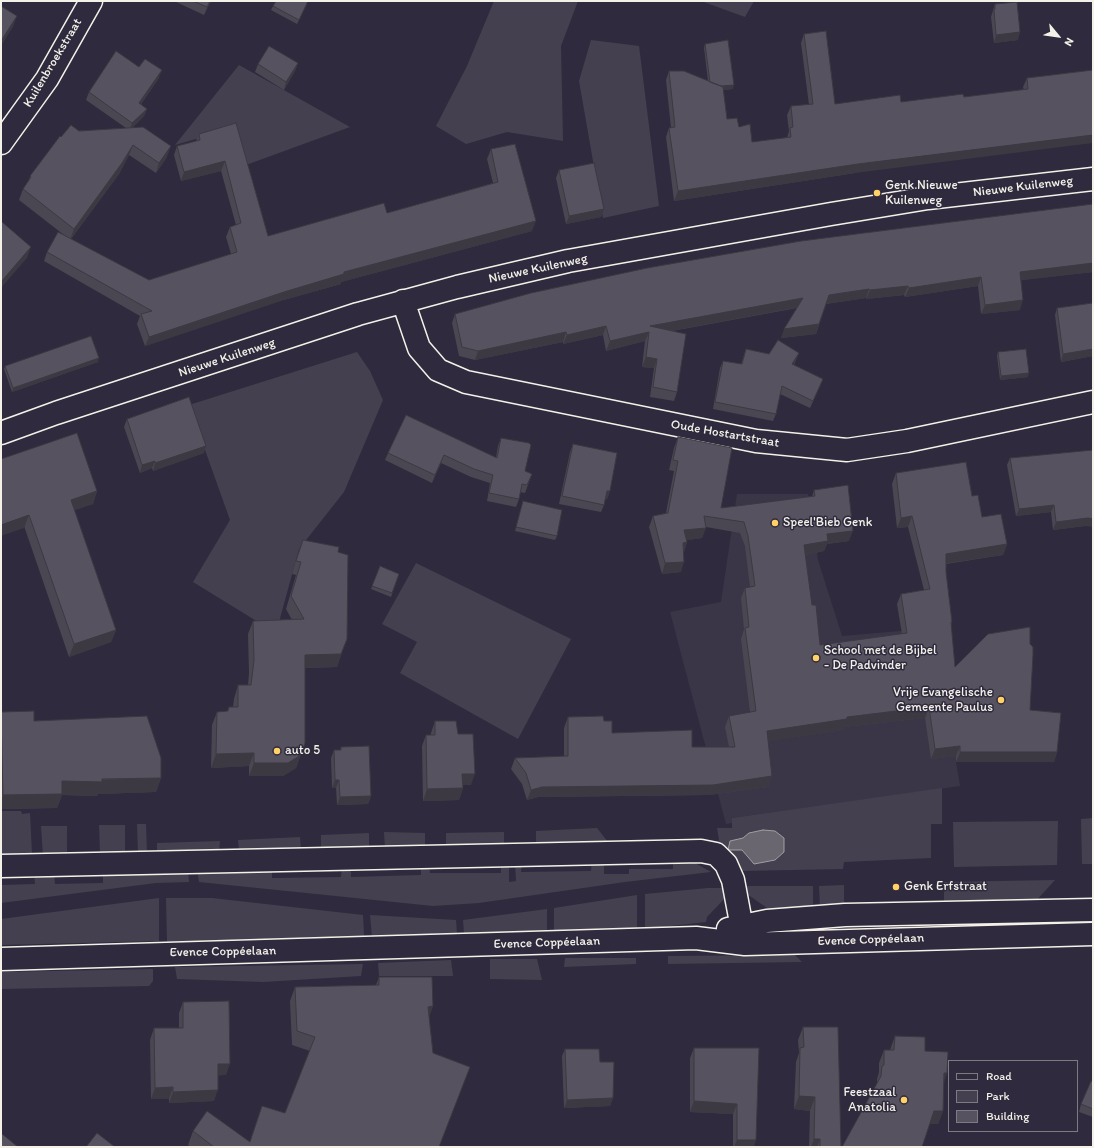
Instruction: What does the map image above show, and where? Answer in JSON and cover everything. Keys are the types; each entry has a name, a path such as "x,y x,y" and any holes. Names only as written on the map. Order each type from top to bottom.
{"street":[{"name":"Kuilenbroekstraat","path":"1,143 47,79 91,1"},
{"name":"Nieuwe Kuilenweg","path":"1,433 56,413 403,301 568,261 928,198 1093,179"},
{"name":"Oude Hostartstraat","path":"403,301 419,348 438,370 466,382 756,442 847,450 907,441 1093,402"},
{"path":"1,866 701,851 716,854 726,864 733,880 744,935 767,921 845,915 1093,910"},
{"name":"Evence Coppéelaan","path":"1,959 696,938 744,935 1093,934"}],"shaded area":[{"name":"School met de Bijbel - De Padvinder","path":"737,494 808,494 818,560 842,636 947,627 956,738 956,762 960,786 732,818 732,823 726,824 670,612 721,602"},
{"path":"763,830 775,831 784,838 784,852 775,860 754,864 742,850 728,850 730,841 743,838 749,833"}],"green space":[{"path":"494,1 578,1 561,46 563,141 507,132 466,144 436,126 467,66"},
{"path":"701,1 754,1 745,17"},
{"path":"591,40 639,46 659,206 603,218 579,81"},
{"path":"239,65 350,127 246,165 234,128 175,145"},
{"path":"357,352 370,371 383,400 344,492 299,549 276,633 193,582 230,520 189,405"},
{"path":"416,563 571,639 518,739 400,673 417,642 382,624"},
{"path":"942,788 942,824 931,824 931,858 844,862 843,869 740,871 720,846 717,828 732,828 732,818"},
{"path":"1,811 21,811 22,814 30,813 32,854 1,856"},
{"path":"1093,818 1093,864 1082,864 1081,819"},
{"path":"1058,821 1057,865 954,867 953,822"},
{"path":"137,824 146,824 147,854 138,854"},
{"path":"99,825 125,825 125,854 100,854"},
{"path":"41,826 67,826 67,855 43,856"},
{"path":"597,828 608,842 536,844 536,831"},
{"path":"384,832 425,833 425,847 385,848"},
{"path":"504,832 504,845 446,847 446,833"},
{"path":"369,833 369,848 321,849 321,835"},
{"path":"300,837 301,849 239,851 238,840"},
{"path":"220,841 219,852 157,853 157,843"},
{"path":"673,859 694,859 695,863 711,872 625,882 479,903 433,906 199,882 197,869 272,869 272,878 341,877 342,866 351,866 351,877 421,875 421,864 429,864 430,873 501,873 501,862 509,862 509,882 516,881 515,863 522,862 521,872 591,871 592,860 604,860 604,874 629,874 629,869 673,869"},
{"path":"188,870 189,882 156,883 1,903 1,885 35,884 34,873 54,874 55,884 103,883 103,872"},
{"path":"1055,880 1034,903 944,906 944,882"},
{"path":"844,885 844,906 820,908 819,886"},
{"path":"745,886 813,886 813,909 770,910 744,892"},
{"path":"708,888 727,888 727,896 707,917 706,922 645,929 645,894"},
{"path":"637,895 637,928 554,932 554,908"},
{"path":"159,898 159,941 1,945 1,919"},
{"path":"166,898 212,898 363,915 364,936 167,942"},
{"path":"547,909 547,932 464,934 463,920"},
{"path":"370,915 456,920 457,934 372,937"},
{"path":"795,955 802,962 668,964 668,956"},
{"path":"565,958 636,958 636,964 564,967"},
{"path":"490,959 537,959 542,980 490,979"},
{"path":"451,960 453,976 379,976 378,963"},
{"path":"363,964 361,976 263,982 177,979 175,967"},
{"path":"153,969 153,981 149,986 1,989 1,972"}],"building":[{"path":"193,1 210,1 207,7"},
{"path":"276,1 308,1 299,20 273,6"},
{"path":"1017,2 1020,32 996,35 995,4"},
{"path":"1,6 17,16 1,41"},
{"path":"826,31 835,104 900,95 901,102 963,94 964,97 1028,89 1027,78 1093,70 1093,135 858,164 678,191 669,128 675,127 669,71 684,71 723,87 727,119 737,118 739,127 750,124 752,142 791,137 790,128 793,127 791,106 813,104 804,34"},
{"path":"728,40 734,85 721,86 710,82 705,44"},
{"path":"269,46 298,63 286,82 258,64"},
{"path":"116,51 139,67 145,59 162,70 139,103 147,109 132,123 89,92"},
{"path":"236,123 268,236 384,203 387,213 498,182 491,149 515,144 536,221 344,272 344,274 284,292 149,337 141,314 152,311 47,252 58,232 149,280 237,252 230,227 241,223 225,161 184,172 177,146 200,140 199,134"},
{"path":"71,125 79,131 143,127 171,146 159,163 133,145 122,163 74,229 23,189 31,177 30,176 60,136 61,137"},
{"path":"594,163 604,209 569,216 559,170"},
{"path":"1093,204 1093,263 1020,272 1023,300 985,305 981,277 909,288 908,286 869,289 829,295 819,324 784,329 803,298 650,326 686,334 677,392 653,387 657,359 646,357 649,332 610,341 606,326 567,335 566,332 478,351 462,347 455,314 531,293 647,268 801,241"},
{"path":"1,221 31,247 1,282"},
{"path":"1093,303 1093,349 1063,354 1057,308"},
{"path":"91,336 99,358 13,388 5,366"},
{"path":"778,340 799,353 792,364 823,379 813,401 782,386 776,414 715,402 723,361 742,364 746,349 769,354"},
{"path":"1026,349 1029,373 1001,376 998,352"},
{"path":"189,397 206,446 155,463 155,461 142,465 127,419"},
{"path":"406,415 497,458 501,438 529,443 531,445 525,471 532,474 527,485 522,484 519,499 489,493 493,475 474,469 444,455 435,475 388,453"},
{"path":"77,433 97,491 71,500 116,630 74,644 29,515 1,525 1,459"},
{"path":"678,437 732,448 721,508 815,496 814,490 848,485 853,531 827,534 828,541 804,545 812,605 816,605 820,645 907,633 901,594 930,589 912,516 901,518 896,473 966,462 972,496 978,495 982,517 1001,514 1007,544 946,554 946,572 952,622 955,667 988,634 1030,627 1030,644 1033,647 1033,655 1030,710 1061,713 1057,752 960,752 960,746 935,749 929,707 847,717 847,719 767,731 772,776 713,785 542,787 531,790 526,773 515,758 568,756 568,717 603,716 604,721 612,721 612,733 692,730 692,747 735,747 729,716 756,711 745,628 749,627 745,588 755,586 748,536 744,522 704,516 706,528 684,530 687,542 683,543 684,562 665,563 653,516 668,513 678,461 673,460"},
{"path":"573,444 617,453 610,491 607,491 604,505 562,496"},
{"path":"1093,450 1093,519 1088,518 1056,522 1054,505 1019,509 1010,458"},
{"path":"523,501 562,510 557,536 516,527"},
{"path":"303,540 339,547 338,552 348,555 347,639 341,654 305,655 305,743 301,755 288,763 254,763 254,753 216,754 217,712 228,711 229,707 238,707 238,685 251,685 254,660 253,621 304,619 291,596 301,562 296,561"},
{"path":"380,566 399,574 392,593 372,586"},
{"path":"34,711 34,721 147,716 161,758 161,778 102,779 102,782 62,781 62,794 3,795 1,712"},
{"path":"435,721 456,721 458,734 473,734 475,774 462,774 463,788 427,789 426,735 435,735"},
{"path":"369,746 371,796 340,797 339,780 335,780 334,750 341,750 341,747"},
{"path":"379,977 432,977 433,1006 428,1007 433,1053 470,1067 439,1147 214,1147 193,1131 207,1111 250,1142 262,1106 285,1113 315,1037 297,1031 295,987 379,985"},
{"path":"229,1001 230,1064 218,1064 218,1090 173,1092 173,1087 155,1088 154,1028 183,1028 183,1002"},
{"path":"803,1027 838,1027 841,1147 820,1147 820,1139 814,1139 815,1097 799,1096 800,1048 804,1047"},
{"name":"Feestzaal Anatolia","path":"895,1036 925,1037 925,1051 948,1052 947,1073 944,1073 943,1111 934,1111 922,1147 842,1147 881,1076 882,1066 884,1065 884,1050 894,1050"},
{"path":"694,1048 759,1048 756,1140 737,1140 737,1104 694,1101"},
{"path":"565,1049 599,1049 600,1062 614,1062 613,1098 567,1100"},
{"path":"1091,1081 1093,1082 1093,1109 1081,1104"},
{"path":"1,1133 18,1147 1,1147"},
{"path":"97,1133 115,1147 86,1147"}],"place":[{"name":"Genk Nieuwe Kuilenweg","path":"877,193"},
{"name":"Speel'Bieb Genk","path":"775,523"},
{"name":"School met de Bijbel - De Padvinder","path":"816,658"},
{"name":"Vrije Evangelische Gemeente Paulus","path":"1001,700"},
{"name":"auto 5","path":"277,751"},
{"name":"Genk Erfstraat","path":"896,887"},
{"name":"Feestzaal Anatolia","path":"904,1100"}]}
